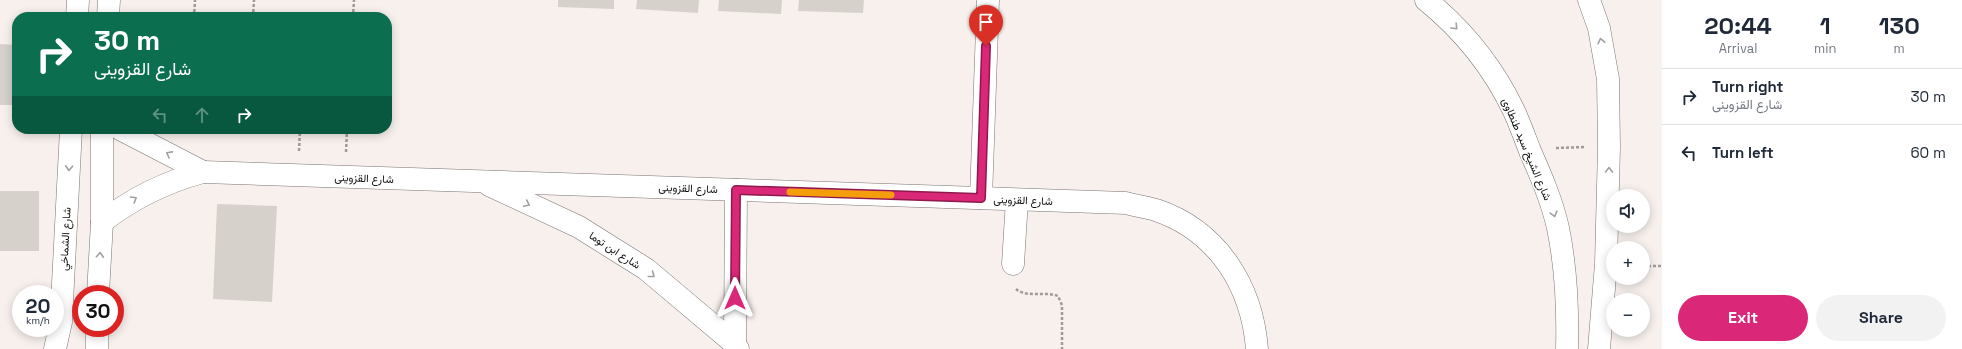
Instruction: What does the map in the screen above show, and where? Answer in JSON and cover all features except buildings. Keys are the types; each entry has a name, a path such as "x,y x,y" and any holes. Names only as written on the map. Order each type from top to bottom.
{"street":[{"path":"77,12 78,0"},
{"path":"108,12 109,0"},
{"path":"981,198 988,0"},
{"name":"شارع الشيخ سيد طنطاوى","path":"1426,0 1442,13 1470,43 1494,76 1514,111 1546,187 1558,228 1564,270 1567,340"},
{"path":"1567,340 1599,341 1606,264 1609,147 1608,79 1599,28 1588,0"},
{"name":"شارع الشماخي","path":"54,349 61,322 71,134"},
{"path":"98,285 102,222 102,134"},
{"name":"شارع القزوينى","path":"130,134 203,172"},
{"name":"شارع القزوينى","path":"102,222 120,208 160,186 203,172 1126,203 1156,210 1184,223 1208,240 1233,270 1244,290 1254,318 1257,349"},
{"name":"شارع ابن توما","path":"479,181 579,227 646,270 736,346"},
{"name":"شارع ابن توما","path":"736,190 736,346"},
{"path":"1013,264 1016,200"},
{"path":"97,337 97,349"}],"path":[{"path":"194,12 195,0"},
{"path":"253,12 254,0"},
{"path":"353,12 354,0"},
{"path":"1529,148 1609,147"},
{"path":"1013,264 1012,283 1017,291 1024,294 1049,293 1058,296 1062,305 1062,349"},
{"path":"1650,266 1662,266"}],"slow traffic":[{"path":"790,192 891,195"}],"route":[{"path":"735,298 736,190 981,198 986,46"}]}
